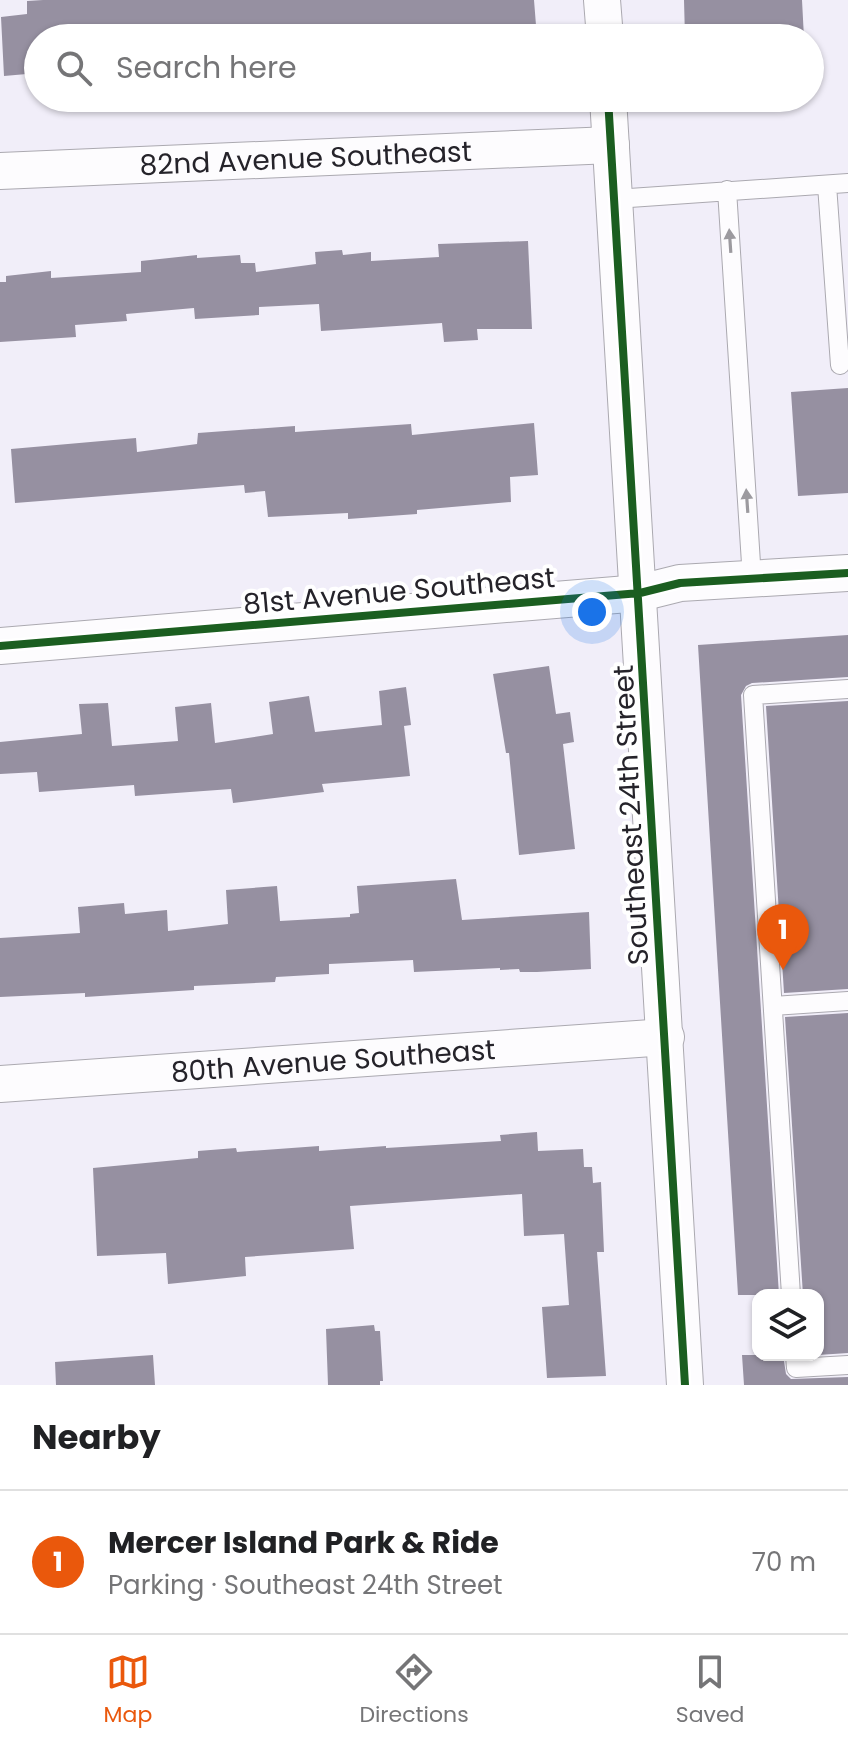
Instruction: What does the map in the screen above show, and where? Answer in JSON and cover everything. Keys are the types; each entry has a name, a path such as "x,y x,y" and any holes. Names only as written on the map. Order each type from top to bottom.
{"street":[{"path":"602,0 604,24"},
{"name":"Southeast 24th Street","path":"609,112 685,1385"},
{"name":"82nd Avenue Southeast","path":"0,171 611,145"},
{"name":"81st Avenue Southeast","path":"0,646 640,593 680,583 848,573"},
{"name":"80th Avenue Southeast","path":"0,1084 666,1037"}],"lane":[{"path":"615,199 848,183"},
{"path":"827,185 840,365"},
{"path":"727,190 752,579"},
{"path":"791,1289 753,695 848,689"},
{"path":"773,1006 848,1001"},
{"path":"795,1361 796,1368 848,1365"}],"building":[{"path":"534,0 536,24 24,24 24,74 4,76 1,17 27,14 27,1"},
{"path":"684,0 802,0 803,24 685,24"},
{"path":"528,241 532,329 477,329 478,340 444,342 442,323 321,331 319,304 259,307 259,315 195,319 194,308 126,314 127,321 75,325 76,337 0,342 0,282 6,282 6,276 51,271 51,278 141,272 141,261 197,255 197,258 240,255 241,263 255,263 256,272 316,264 315,252 342,250 343,255 371,252 371,261 439,257 438,244"},
{"path":"848,388 848,493 798,496 791,392"},
{"path":"534,423 538,475 510,477 511,502 348,519 348,513 268,517 265,491 245,493 244,485 15,503 11,449 136,438 137,452 197,444 198,433 295,426 295,432 411,424 412,435"},
{"path":"848,635 848,677 752,683 741,695 779,1289 752,1289 752,1295 738,1295 698,645"},
{"path":"549,666 556,714 570,712 574,742 563,744 575,849 519,855 509,753 506,753 493,674"},
{"path":"406,687 411,725 404,726 410,776 322,784 324,792 233,803 231,789 135,796 134,785 39,792 37,772 0,774 0,742 82,734 79,704 108,703 112,746 178,741 175,707 211,703 215,743 273,734 269,702 309,696 315,732 382,725 379,691"},
{"path":"848,701 848,989 784,993 766,706"},
{"path":"456,879 462,920 589,912 591,969 520,972 519,969 500,968 414,972 413,960 329,964 329,974 276,977 275,982 194,986 194,990 85,997 85,993 0,997 0,938 80,933 78,907 124,903 125,914 167,910 168,931 228,924 226,890 277,886 280,921 350,917 350,914 359,913 357,886"},
{"path":"848,1013 848,1353 824,1355 824,1289 803,1289 785,1017"},
{"path":"537,1132 538,1151 583,1149 584,1167 592,1167 593,1183 601,1182 604,1252 597,1252 606,1376 547,1378 542,1307 569,1305 564,1234 524,1236 522,1194 350,1206 354,1249 245,1257 246,1276 168,1284 166,1253 97,1256 93,1168 198,1158 198,1151 236,1148 237,1152 319,1146 319,1151 386,1148 501,1141 500,1135"},
{"path":"374,1325 375,1331 380,1331 383,1381 380,1385 328,1385 326,1329"},
{"path":"153,1355 155,1385 56,1385 55,1362"},
{"path":"742,1355 752,1355 752,1361 784,1361 786,1374 791,1379 848,1377 848,1385 744,1385"}],"cycle path":[{"path":"609,112 685,1385"},
{"path":"0,646 640,593 680,583 848,573"}],"place":[{"name":"Mercer Island Park & Ride","path":"783,970"}]}
